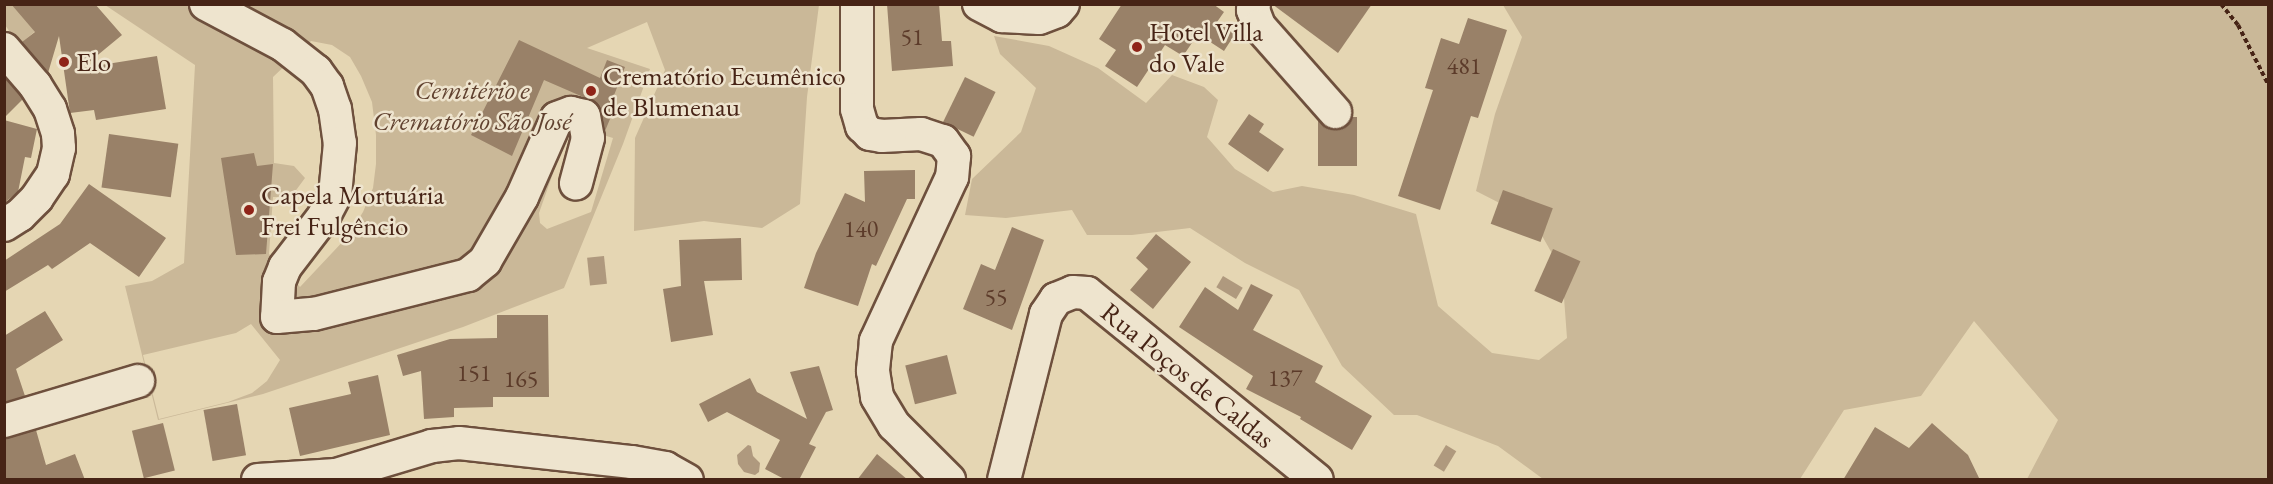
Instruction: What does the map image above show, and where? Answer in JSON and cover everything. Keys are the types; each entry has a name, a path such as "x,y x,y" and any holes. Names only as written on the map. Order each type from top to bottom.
{"street":[{"path":"206,4 283,45 316,71 327,86 335,110 340,143 335,195 324,216 285,267 279,282 277,317 314,314 468,274 484,261 522,197 557,118 571,113 584,116 588,138 576,183"},
{"path":"857,4 857,109 862,126 870,134 882,136 921,134 944,141 954,156 952,177 876,341 873,371 877,397 894,425 949,480"},
{"path":"979,4 1002,16 1039,18 1057,11 1063,4"},
{"path":"1254,4 1253,10 1259,26 1335,112"},
{"path":"4,49 35,85 50,109 58,134 59,148 53,174 37,198 20,215 4,225"},
{"name":"Rua Poços de Caldas","path":"1004,480 1046,314 1056,299 1073,292 1087,293 1317,480"},
{"path":"4,421 138,381"},
{"path":"258,480 336,475 432,446 459,443 632,462 664,468 687,480"}],"path":[{"path":"2221,4 2238,25 2268,84"}],"green space":[{"path":"4,5 66,5 19,45 5,25"},
{"name":"Cemitério e Crematório São José","path":"105,5 819,5 807,97 800,204 762,228 704,221 634,231 635,138 665,70 647,22 587,48 650,69 623,144 564,288 463,327 263,394 158,420 125,286 152,281 184,263 195,65","holes":["311,41 332,45 350,57 361,76 372,102 376,135 376,164 373,188 363,212 348,236 300,287 269,254 273,197 291,197 305,178 294,166 274,163 273,77","570,125 613,138 591,212 547,229 540,223 539,213","251,324 280,360 267,381 252,393 228,402 159,419 143,355 236,333"]},
{"path":"1503,5 2268,5 2268,479 2027,479 2058,420 1974,321 1921,396 1844,410 1800,479 1543,479 1498,446 1417,415 1394,415 1342,366 1299,290 1245,263 1190,228 1132,235 1087,235 1072,210 1006,218 965,215 972,179 1021,132 1036,88 1000,54 994,36 1049,46 1098,68 1146,103 1172,75 1204,87 1218,100 1207,137 1235,169 1273,192 1302,186 1354,195 1416,214 1438,306 1492,353 1539,360 1567,338 1562,271 1533,220 1476,191 1495,114 1522,37"}],"shaded area":[{"path":"604,256 607,284 590,286 587,258"},
{"path":"1223,276 1243,288 1236,299 1216,287"},
{"path":"748,445 751,446 753,456 760,463 759,472 755,475 744,472 738,464 737,455"},
{"path":"1446,445 1456,451 1444,472 1434,466"}],"building":[{"path":"11,4 95,4 122,35 82,68 157,56 166,109 96,120 94,110 70,113 59,36 48,73 22,42 35,32"},
{"path":"887,4 939,4 942,41 951,41 953,66 892,71"},
{"name":"Hotel Villa do Vale","path":"1122,4 1213,4 1224,12 1217,22 1235,34 1224,51 1198,34 1183,56 1165,45 1137,87 1105,66 1116,50 1099,39"},
{"path":"1272,4 1372,4 1338,53"},
{"path":"1468,18 1507,30 1478,118 1471,116 1440,210 1398,196 1433,90 1425,88 1441,38 1459,44"},
{"name":"Crematório Ecumênico de Blumenau","path":"519,40 600,78 607,60 625,67 611,103 615,107 605,131 602,113 597,103 544,80 512,156 471,135"},
{"path":"4,77 23,99 4,118"},
{"path":"965,77 996,92 974,137 943,122"},
{"path":"1249,114 1264,124 1259,132 1284,149 1268,172 1228,144"},
{"path":"1352,117 1357,117 1357,166 1318,166 1318,120 1329,129 1338,130 1346,126"},
{"path":"4,120 37,129 31,158 25,157 18,192 4,203"},
{"path":"109,134 178,144 171,197 101,187"},
{"name":"Capela Mortuária Frei Fulgêncio","path":"254,153 257,166 273,164 266,254 236,255 221,158"},
{"path":"915,170 915,199 907,199 876,266 872,264 858,306 804,288 816,253 845,193 865,202 864,171"},
{"path":"89,184 166,238 139,277 90,243 52,269 48,265 4,292 4,261 60,224"},
{"path":"1503,190 1553,208 1540,242 1491,224"},
{"path":"1012,227 1044,240 1012,330 963,309 981,264 995,270"},
{"path":"1156,234 1191,262 1153,309 1130,290 1148,269 1136,258"},
{"path":"741,238 742,280 704,281 713,335 671,342 663,289 681,286 679,240"},
{"path":"1553,249 1580,261 1562,303 1534,291"},
{"path":"1251,284 1273,295 1253,330 1323,366 1315,382 1372,416 1352,450 1300,419 1301,417 1246,389 1253,376 1179,327 1205,287 1238,310"},
{"path":"45,311 63,340 16,369 25,396 4,402 4,336"},
{"path":"497,315 548,315 549,397 493,397 493,407 454,408 454,417 424,419 421,371 403,376 397,355 450,339 497,338"},
{"path":"947,355 957,394 915,404 905,365"},
{"path":"819,366 833,410 826,412 809,444 816,447 799,480 786,480 765,469 780,440 727,412 708,422 699,404 750,378 757,392 807,419 790,372"},
{"path":"378,375 390,435 300,456 289,408 351,394 348,382"},
{"path":"237,404 246,455 213,461 204,410"},
{"path":"163,423 175,471 144,478 132,431"},
{"path":"1932,423 1968,455 1980,480 1843,480 1875,427 1909,448"},
{"path":"36,430 46,465 75,454 85,480 4,480 4,438"},
{"path":"877,454 908,480 857,480"}],"place":[{"name":"Hotel Villa do Vale","path":"1137,47"},
{"name":"Elo","path":"64,62"},
{"name":"Crematório Ecumênico de Blumenau","path":"591,91"},
{"name":"Capela Mortuária Frei Fulgêncio","path":"249,210"}]}
